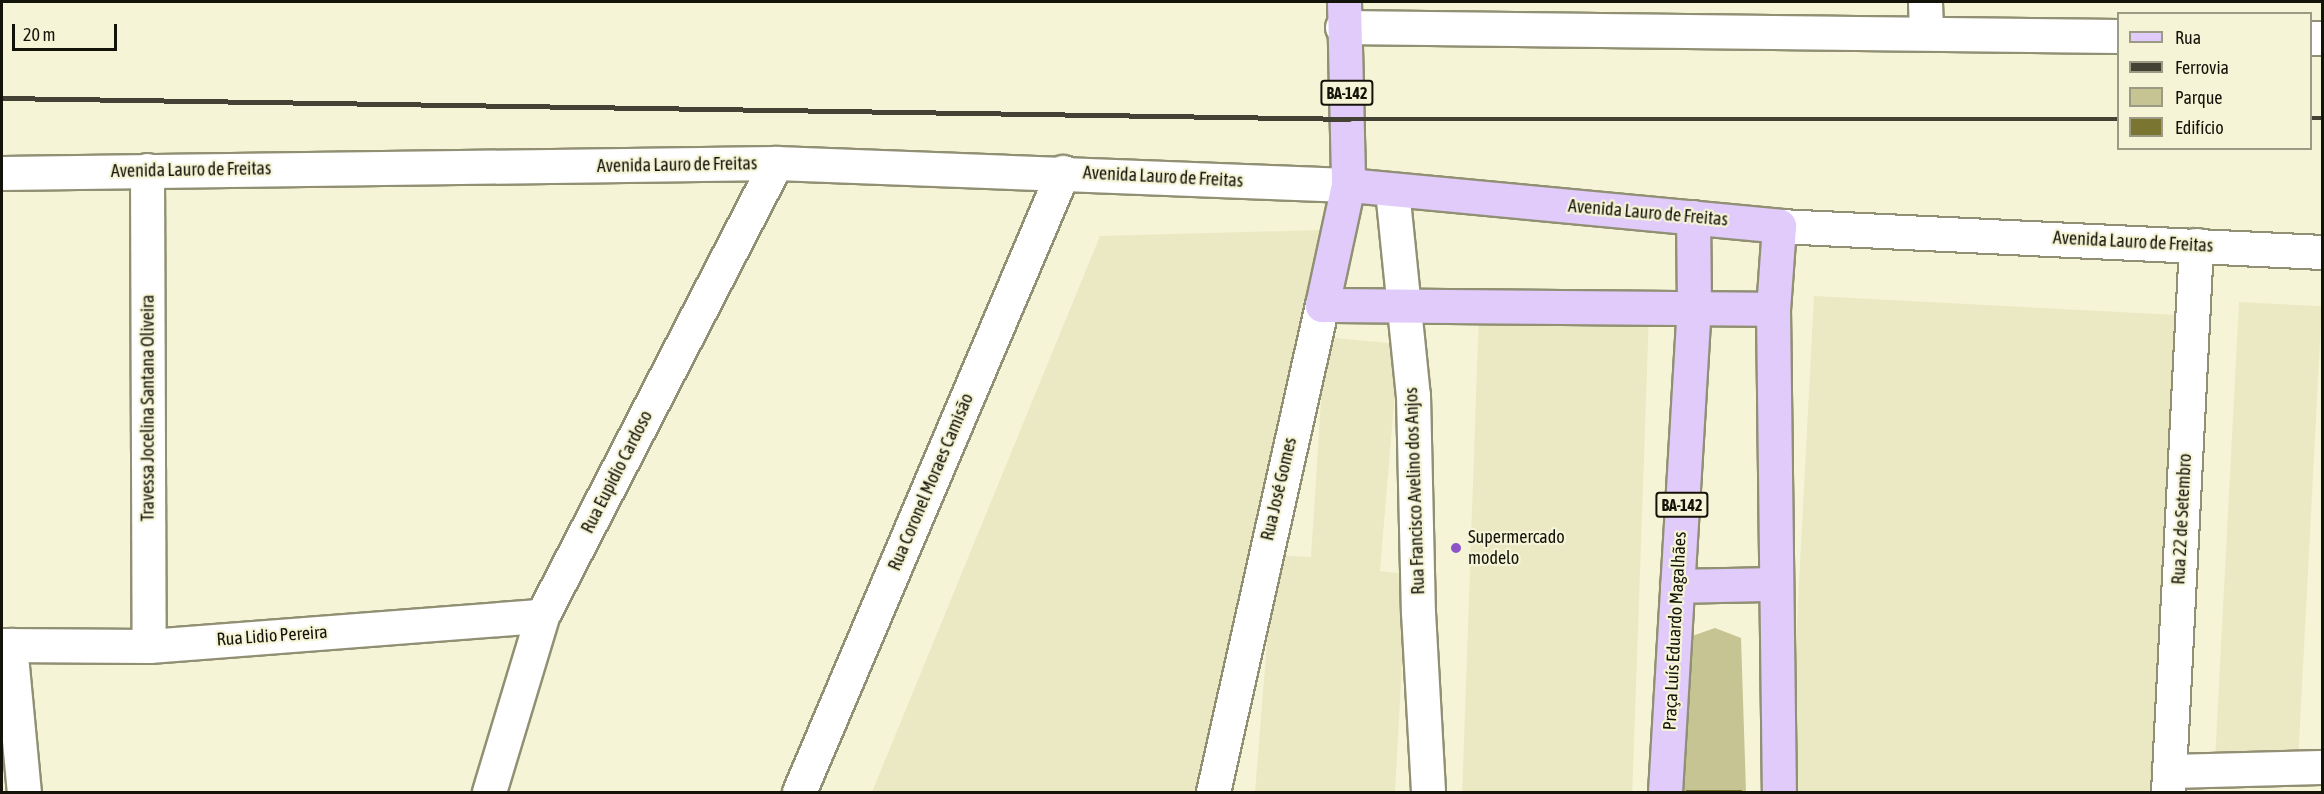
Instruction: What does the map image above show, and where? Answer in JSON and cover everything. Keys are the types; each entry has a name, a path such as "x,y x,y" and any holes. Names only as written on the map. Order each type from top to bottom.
{"main road":[{"name":"BA-142","path":"1344,8 1349,119 1348,185"},
{"name":"Avenida Lauro de Freitas","path":"1348,185 1779,226"},
{"name":"Rua José Gomes","path":"1322,305 1348,185"},
{"name":"Praça Luís Eduardo Magalhães","path":"1665,792 1694,307 1693,217"},
{"path":"1779,226 1773,309 1774,584 1779,792"},
{"path":"1322,305 1773,309"},
{"path":"1677,586 1774,584"}],"street":[{"path":"1344,8 1926,17 2117,36"},
{"name":"Avenida Lauro de Freitas","path":"2,173 776,164 1064,172 1348,185"},
{"name":"Rua Eupidio Cardoso","path":"489,792 542,616 776,164"},
{"name":"Travessa Jocelina Santana Oliveira","path":"147,170 149,646"},
{"name":"Rua Coronel Moraes Camisão","path":"799,792 1064,172"},
{"name":"Rua Francisco Avelino dos Anjos","path":"1392,190 1413,396 1418,612 1428,792"},
{"name":"Avenida Lauro de Freitas","path":"1779,226 2322,252"},
{"name":"Rua 22 de Setembro","path":"2169,782 2196,245"},
{"name":"Rua José Gomes","path":"1213,792 1322,305"},
{"name":"Rua Lidio Pereira","path":"6,645 149,646 542,616"},
{"path":"6,645 24,792"},
{"path":"2169,782 2322,767"}],"shaded area":[{"path":"1323,230 1215,792 872,792 1100,236"},
{"path":"1814,296 2178,315 2154,792 1788,791"},
{"path":"2239,302 2322,306 2298,761 2215,756"},
{"path":"1479,311 1649,317 1632,792 1462,792"},
{"path":"1325,337 1399,344 1380,571 1407,574 1395,792 1255,792 1274,555 1311,557"}],"green space":[{"path":"1715,628 1741,638 1746,792 1681,792 1683,664 1692,636"}],"building":[{"path":"1686,790 1742,790 1742,792 1686,792"}],"railway":[{"path":"2,98 1349,119 2117,119"},
{"path":"2312,118 2322,118"}],"place":[{"name":"Supermercado modelo","path":"1456,548"}]}
